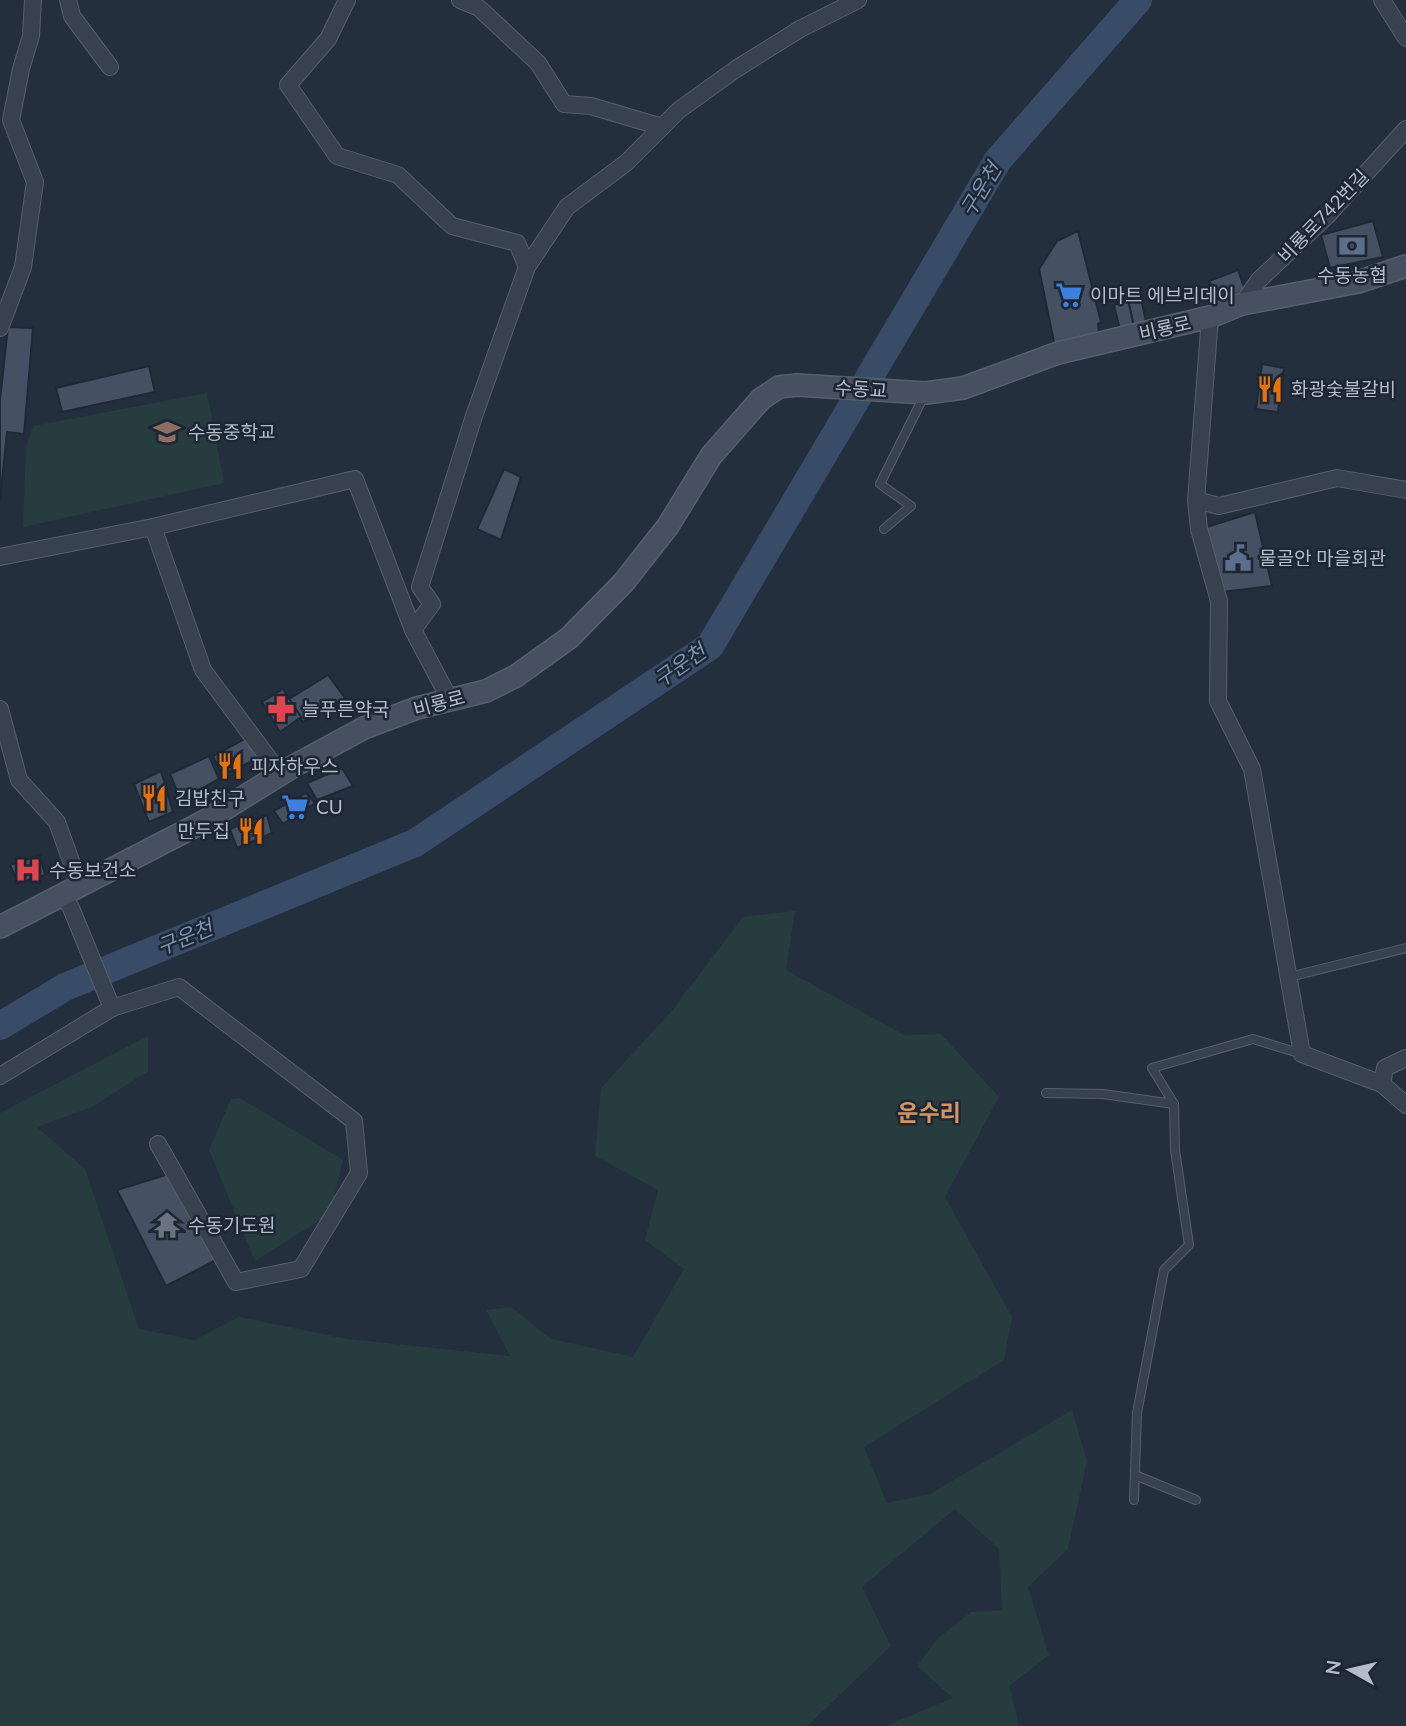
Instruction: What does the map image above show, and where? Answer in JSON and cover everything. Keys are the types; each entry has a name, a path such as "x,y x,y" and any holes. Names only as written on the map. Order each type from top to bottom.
{"main road":[{"name":"비룡로","path":"926,393 963,388 1058,353 1210,317 1242,304 1358,282 1406,266"},
{"name":"비룡로","path":"0,927 71,896 364,728 417,708 486,691 516,676 569,638 624,582 668,526 711,456 761,399 779,387 797,385"},
{"name":"수동교","path":"797,385 926,393"}],"street":[{"path":"0,328 23,267 35,182 11,120 31,36 33,0"},
{"path":"68,0 72,16 110,67"},
{"path":"347,0 328,39 288,85 337,156 398,175 452,226 517,243 527,267"},
{"path":"460,0 479,8 538,63 564,104 591,106 662,127"},
{"path":"412,630 432,604 420,586 474,416 527,267 568,207 626,163 678,110 800,29 858,0"},
{"path":"1382,0 1406,38"},
{"name":"비룡로742번길","path":"1242,304 1259,280 1328,215 1406,129"},
{"path":"1210,317 1196,500 1199,529 1219,601 1218,701 1252,769 1302,1054 1382,1084 1406,1105"},
{"path":"1196,500 1219,506 1337,478 1406,491"},
{"path":"0,556 153,527 355,479 412,630 450,700"},
{"path":"153,527 203,670 281,775"},
{"path":"0,709 19,780 57,821 71,896 111,1004"},
{"path":"0,1076 111,1004 179,987 354,1121 359,1173 301,1269 236,1282 158,1144"},
{"path":"1382,1084 1385,1068 1406,1058"}],"lane":[{"path":"884,529 911,506 880,484 926,393"},
{"path":"1289,977 1406,948"},
{"path":"1134,1500 1137,1413 1164,1270 1189,1245 1175,1150 1174,1104 1152,1068 1253,1039 1302,1054"},
{"path":"1046,1093 1103,1094 1174,1104"},
{"path":"1135,1475 1196,1500"}],"green space":[{"path":"207,393 224,483 23,527 26,448 33,426"},
{"path":"795,911 786,970 904,1035 941,1034 999,1097 945,1197 1012,1317 1004,1360 864,1447 887,1503 930,1494 1072,1410 1087,1461 1068,1549 1028,1587 1049,1655 1009,1686 1019,1726 885,1726 953,1698 917,1666 938,1638 971,1612 1002,1610 999,1549 955,1509 862,1587 891,1646 807,1726 0,1726 0,1113 148,1036 148,1071 94,1106 37,1127 85,1169 139,1329 194,1340 239,1317 347,1339 510,1356 486,1310 511,1307 551,1339 633,1357 684,1269 645,1240 658,1190 595,1156 601,1088 670,1013 743,917"},
{"path":"240,1098 343,1160 330,1214 255,1261 209,1150 231,1099"}],"building":[{"name":"수동농협","path":"1373,221 1383,257 1330,268 1321,235"},
{"name":"이마트 에브리데이","path":"1078,231 1101,322 1098,324 1099,334 1055,347 1039,269 1057,241"},
{"path":"1238,270 1245,290 1221,303 1209,281"},
{"path":"1141,298 1146,322 1134,327 1128,300"},
{"path":"1128,300 1134,327 1120,330 1114,305"},
{"path":"8,327 33,328 24,434 7,432 0,501 0,400"},
{"name":"화광숯불갈비","path":"1262,364 1284,368 1278,412 1256,409"},
{"path":"149,366 155,392 62,412 56,388"},
{"path":"504,469 521,477 501,540 477,529"},
{"name":"물골안 마을회관","path":"1255,512 1272,586 1221,592 1200,529"},
{"path":"328,675 345,698 303,722 289,699"},
{"name":"늘푸른약국","path":"283,689 301,717 280,732 262,702"},
{"name":"피자하우스","path":"250,736 262,756 222,776 213,756"},
{"path":"209,756 219,779 181,800 170,774"},
{"path":"342,768 353,786 317,800 307,783"},
{"name":"김밥친구","path":"161,771 173,812 149,822 134,784"},
{"name":"CU","path":"306,793 315,803 283,824 274,811"},
{"name":"만두집","path":"267,815 272,833 237,848 230,829"},
{"name":"수동보건소","path":"40,855 45,875 18,883 10,865"},
{"name":"수동기도원","path":"172,1173 216,1260 166,1286 117,1190"}],"waterway":[{"name":"구운천","path":"0,1026 65,987 415,843 710,646 998,160 1138,0"}],"place":[{"name":"수동농협","path":"1352,246"},
{"name":"이마트 에브리데이","path":"1069,295"},
{"name":"화광숯불갈비","path":"1270,389"},
{"name":"수동중학교","path":"167,432"},
{"name":"물골안 마을회관","path":"1238,558"},
{"name":"늘푸른약국","path":"281,709"},
{"name":"피자하우스","path":"230,766"},
{"name":"김밥친구","path":"154,798"},
{"name":"CU","path":"295,807"},
{"name":"만두집","path":"251,831"},
{"name":"수동보건소","path":"28,870"},
{"name":"수동기도원","path":"167,1225"}],"district":[{"name":"운수리","path":"929,1113"}]}
